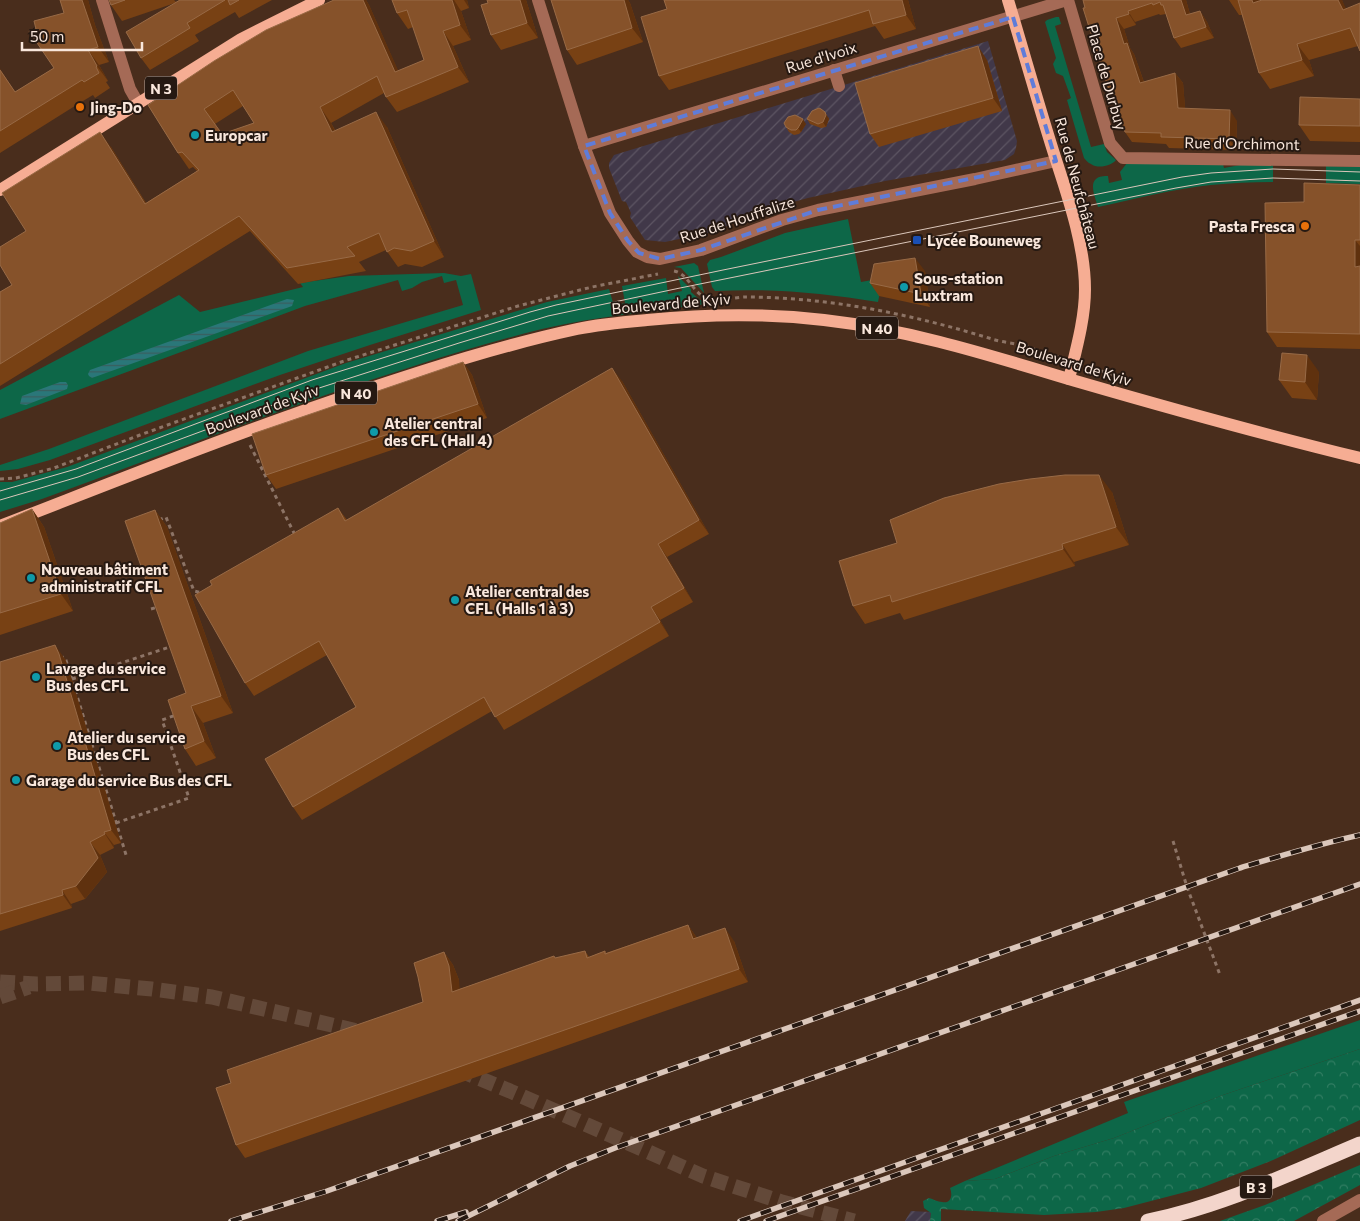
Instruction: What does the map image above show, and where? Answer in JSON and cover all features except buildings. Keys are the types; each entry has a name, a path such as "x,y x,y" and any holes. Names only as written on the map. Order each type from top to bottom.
{"highway":[{"name":"B 3","path":"1148,1221 1216,1203 1360,1144"}],"main road":[{"name":"N 3","path":"0,190 242,39 301,4 319,0"},
{"name":"Rue de Neufchâteau","path":"1008,0 1066,188 1081,250 1084,297 1080,329 1069,378"},
{"name":"Boulevard de Kyiv","path":"0,526 319,405 447,363 580,328 680,316 749,314 825,320 940,341 1250,430 1360,458"}],"street":[{"path":"102,0 130,89 138,103"},
{"name":"Rue de Houffalize","path":"538,0 584,146 610,213 628,241 639,253 647,258 660,259 701,250 782,220 818,210 975,179 1056,160"},
{"name":"Rue d'Ivoix","path":"584,146 1068,0"},
{"name":"Place de Durbuy","path":"1068,0 1110,143 1123,158"},
{"path":"834,70 839,86"},
{"name":"Rue d'Orchimont","path":"1123,158 1360,161"},
{"path":"1323,1221 1360,1200"}],"path":[{"path":"672,270 680,272 696,290"},
{"path":"0,479 16,478 54,468 140,434 344,360 518,306 592,287 665,272"},
{"path":"1103,371 1134,382"},
{"path":"250,445 296,539"},
{"path":"158,520 166,517 194,591 205,593"},
{"path":"156,598 161,615"},
{"path":"151,609 159,607"},
{"path":"72,679 173,646 170,638"},
{"path":"57,659 65,657 127,858"},
{"path":"116,823 189,798 162,720 178,715"},
{"path":"1172,841 1220,976"}],"highlighted area":[{"path":"1013,17 1056,161 818,210 701,250 660,259 639,253 628,241 610,213 584,146"}],"shaded area":[{"path":"988,41 1017,141 1014,154 1005,160 885,181 808,198 778,206 737,221 717,231 665,242 645,240 630,217 631,213 626,202 622,201 609,168 609,163 614,155"},
{"path":"911,1211 931,1212 930,1221 905,1221"}],"green space":[{"path":"1059,17 1061,24 1055,26 1091,147 1104,144 1107,152 1116,160 1108,165 1094,166 1084,158 1067,100 1071,98 1063,76 1056,73 1053,64 1056,58 1045,22"},
{"path":"1127,163 1223,164 1224,168 1240,165 1273,165 1273,182 1234,183 1197,187 1154,194 1098,207 1094,192 1094,181 1099,177 1105,176 1108,176 1109,183 1122,180 1120,172"},
{"path":"1326,166 1360,167 1360,184 1326,183"},
{"path":"848,219 861,282 883,278 878,302 796,292 756,290 715,291 712,287 707,264 710,260 785,233"},
{"path":"694,263 698,266 704,293 681,268 674,267"},
{"path":"444,273 461,276 471,274 481,310 280,375 50,460 18,469 0,471 0,465 49,449 308,351 463,305 456,280 444,283 442,276 402,291 398,280 305,306 0,419 0,390 179,295 200,312 303,287 300,283 349,276"},
{"path":"678,276 700,300 713,303 563,324 476,347 364,382 42,499 0,512 0,482 12,482 67,467 346,363 547,302 609,289 614,306 625,303 622,286 666,278 668,294 682,291"},
{"path":"1360,1020 1360,1049 1223,1095 1114,1138 1054,1156 995,1179 965,1181 1128,1113 1124,1102"},
{"path":"1360,1049 1360,1120 1273,1160 1201,1188 1124,1208 1096,1212 1044,1215 941,1209 941,1221 930,1221 931,1213 924,1208 923,1201 929,1198 940,1202 947,1202 951,1196 950,1188 965,1181 995,1179 1054,1156 1114,1138 1223,1095"},
{"path":"1360,1165 1360,1185 1294,1221 1220,1221 1265,1205"}],"water":[{"path":"287,299 294,300 292,306 92,378 88,374 90,370"},
{"path":"60,382 66,382 68,385 67,389 26,405 20,404 22,396"}],"tunnel":[{"path":"0,982 37,984 88,983 212,997 366,1033"},
{"path":"0,997 29,987"},
{"path":"459,1070 703,1176 782,1202 854,1221"}],"tram line":[{"path":"0,491 76,469 312,380 556,305 1182,177 1273,169 1360,172"},
{"path":"0,500 78,477 316,389 548,316 1211,182 1273,178 1360,181"}],"railway":[{"path":"231,1221 327,1191 1240,868 1360,835"},
{"path":"458,1221 570,1166 615,1148 1360,884"},
{"path":"740,1221 1360,1000"},
{"path":"766,1221 1360,1011"},
{"path":"437,1221 466,1212"}],"place":[{"name":"Jing-Do","path":"80,107"},
{"name":"Europcar","path":"195,135"},
{"name":"Pasta Fresca","path":"1305,226"},
{"name":"Lycée Bouneweg","path":"917,240"},
{"name":"Sous-station Luxtram","path":"904,287"},
{"name":"Atelier central des CFL (Hall 4)","path":"374,432"},
{"name":"Nouveau bâtiment administratif CFL","path":"31,578"},
{"name":"Atelier central des CFL (Halls 1 à 3)","path":"455,600"},
{"name":"Lavage du service Bus des CFL","path":"36,677"},
{"name":"Atelier du service Bus des CFL","path":"57,746"},
{"name":"Garage du service Bus des CFL","path":"16,780"}]}
